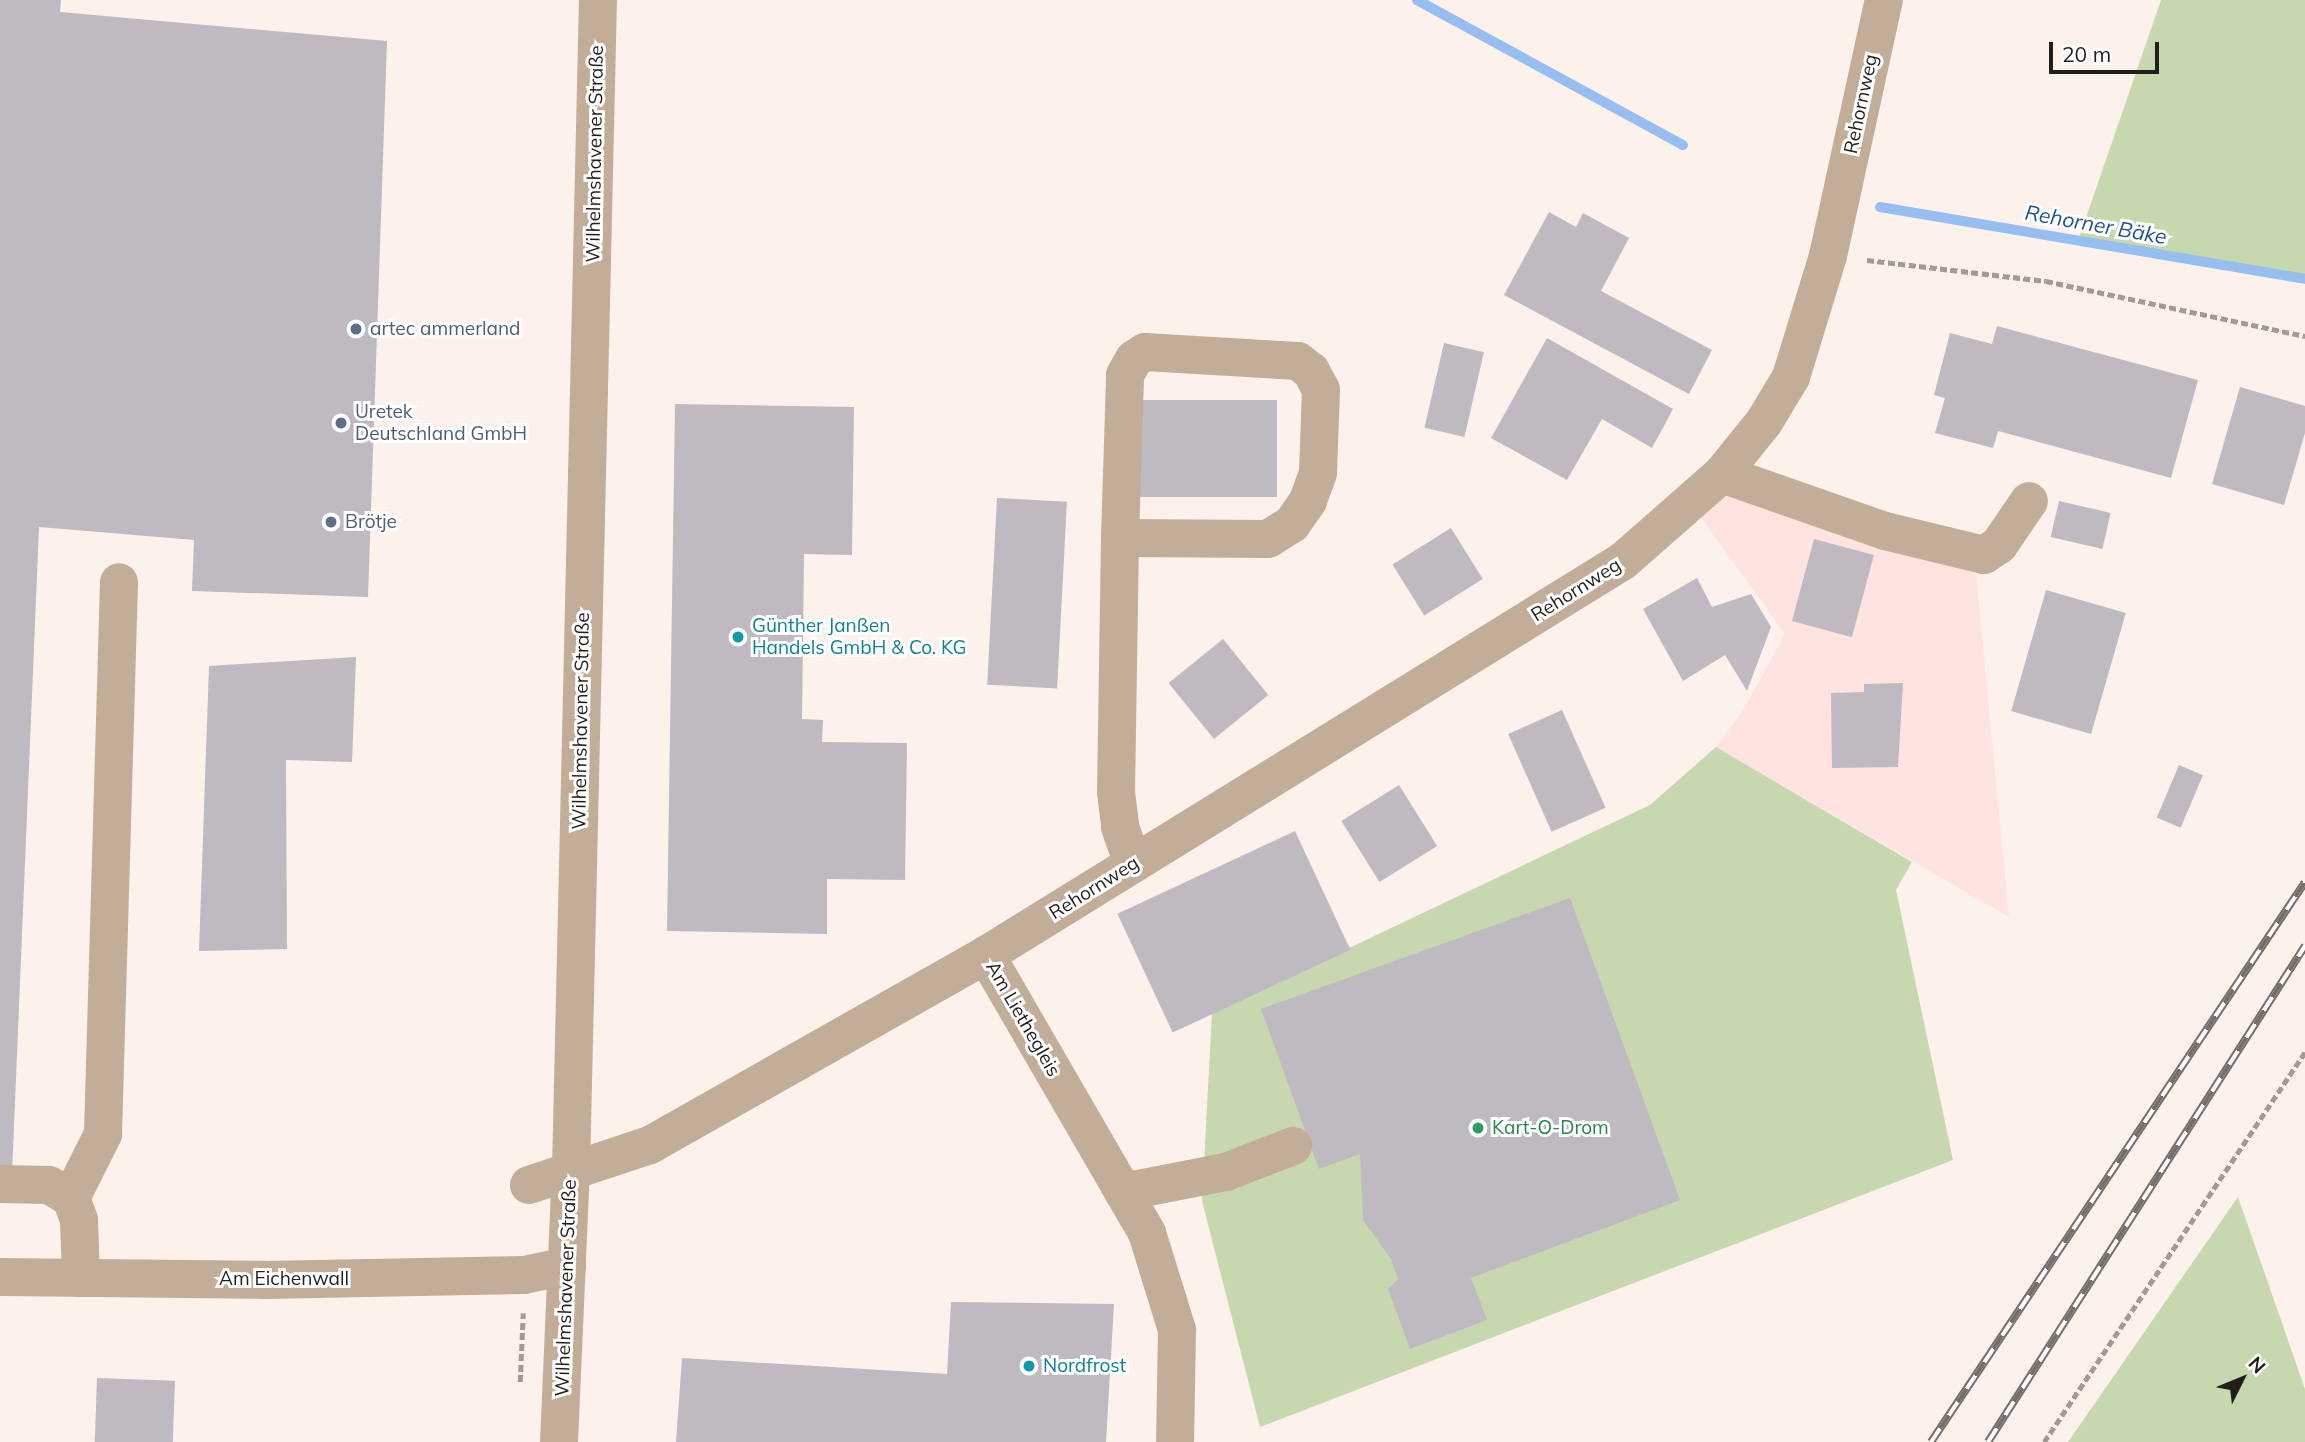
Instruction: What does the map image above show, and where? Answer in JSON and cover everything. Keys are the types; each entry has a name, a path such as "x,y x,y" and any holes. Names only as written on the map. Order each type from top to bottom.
{"street":[{"name":"Wilhelmshavener Straße","path":"559,1442 571,1170 598,0"},
{"name":"Rehornweg","path":"986,955 1623,561 1722,474 1764,422 1791,377 1828,256 1884,0"},
{"path":"1120,538 1268,539 1293,524 1308,501 1318,473 1321,390 1311,371 1298,361 1145,352 1134,359 1125,375 1120,538 1116,792 1120,827 1132,864"},
{"path":"1722,474 1885,531 1984,555 1999,545 2029,501"},
{"path":"71,1198 103,1134 119,582"},
{"name":"Am Liethegleis","path":"530,1185 650,1145 986,955 1147,1233 1177,1330 1175,1442"},
{"path":"1123,1192 1226,1172 1293,1146"},
{"path":"0,1184 49,1185 71,1198 79,1220 81,1278"},
{"name":"Am Eichenwall","path":"0,1277 265,1280 524,1275 567,1266"}],"path":[{"path":"1828,256 2046,281 2305,336"},
{"path":"2044,1442 2305,1052"},
{"path":"520,1387 524,1275"}],"shaded area":[{"path":"1722,474 1976,573 2009,917 1716,747 1744,709 1785,634 1690,502"}],"green space":[{"path":"2161,0 2305,0 2305,279 2078,241"},
{"path":"1716,747 1912,862 1896,890 1953,1160 1260,1427 1202,1201 1212,1013 1650,805"},
{"path":"2238,1197 2305,1389 2305,1442 2068,1442"}],"building":[{"path":"0,0 61,0 60,12 387,41 368,597 192,591 194,540 39,527 12,1174 0,1174"},
{"path":"1549,212 1576,227 1583,213 1629,238 1601,291 1712,350 1689,394 1504,295"},
{"path":"1997,326 2198,380 2171,478 1998,431 1993,448 1935,433 1945,398 1934,395 1950,333 1992,344"},
{"path":"1547,338 1673,409 1652,448 1602,419 1567,480 1491,438"},
{"path":"1444,343 1484,352 1464,437 1424,428"},
{"path":"2240,387 2305,406 2305,433 2284,505 2212,484"},
{"path":"1138,400 1277,400 1277,497 1138,497"},
{"name":"Günther Janßen Handels GmbH & Co. KG","path":"675,404 854,407 852,555 804,554 802,719 823,720 822,742 907,743 905,880 827,879 827,934 667,931"},
{"path":"997,498 1067,502 1057,688 987,685"},
{"path":"2059,501 2111,513 2102,549 2051,537"},
{"path":"1451,528 1483,579 1424,615 1392,565"},
{"path":"1814,539 1874,555 1852,637 1792,621"},
{"path":"1697,578 1712,607 1751,594 1771,627 1747,691 1725,655 1683,681 1643,609"},
{"path":"2046,590 2126,613 2091,734 2011,711"},
{"path":"1223,639 1268,695 1214,739 1169,683"},
{"path":"356,657 352,762 286,760 287,949 199,951 209,666"},
{"path":"1903,683 1898,767 1832,768 1831,693 1864,692 1864,684"},
{"path":"1562,710 1606,808 1552,832 1508,734"},
{"path":"2179,765 2203,775 2181,828 2157,817"},
{"path":"1399,785 1437,846 1379,882 1341,821"},
{"path":"1295,831 1350,950 1173,1033 1117,914"},
{"name":"Kart-O-Drom","path":"1570,898 1680,1200 1471,1278 1487,1320 1410,1349 1388,1289 1398,1279 1391,1259 1363,1220 1360,1154 1319,1169 1261,1009"},
{"name":"Nordfrost","path":"951,1302 1114,1304 1106,1442 676,1442 682,1358 947,1374"},
{"path":"97,1378 175,1381 173,1442 95,1442"}],"waterway":[{"name":"Rehorner Bäke","path":"1417,0 1683,145"},
{"name":"Rehorner Bäke","path":"1880,207 2305,279"}],"railway":[{"path":"1931,1442 2305,882"},
{"path":"1988,1442 2305,946"}],"place":[{"name":"artec ammerland","path":"356,329"},
{"name":"Uretek Deutschland GmbH","path":"341,423"},
{"name":"Brötje","path":"331,522"},
{"name":"Günther Janßen Handels GmbH & Co. KG","path":"738,637"},
{"name":"Kart-O-Drom","path":"1478,1128"},
{"name":"Nordfrost","path":"1029,1366"}]}
